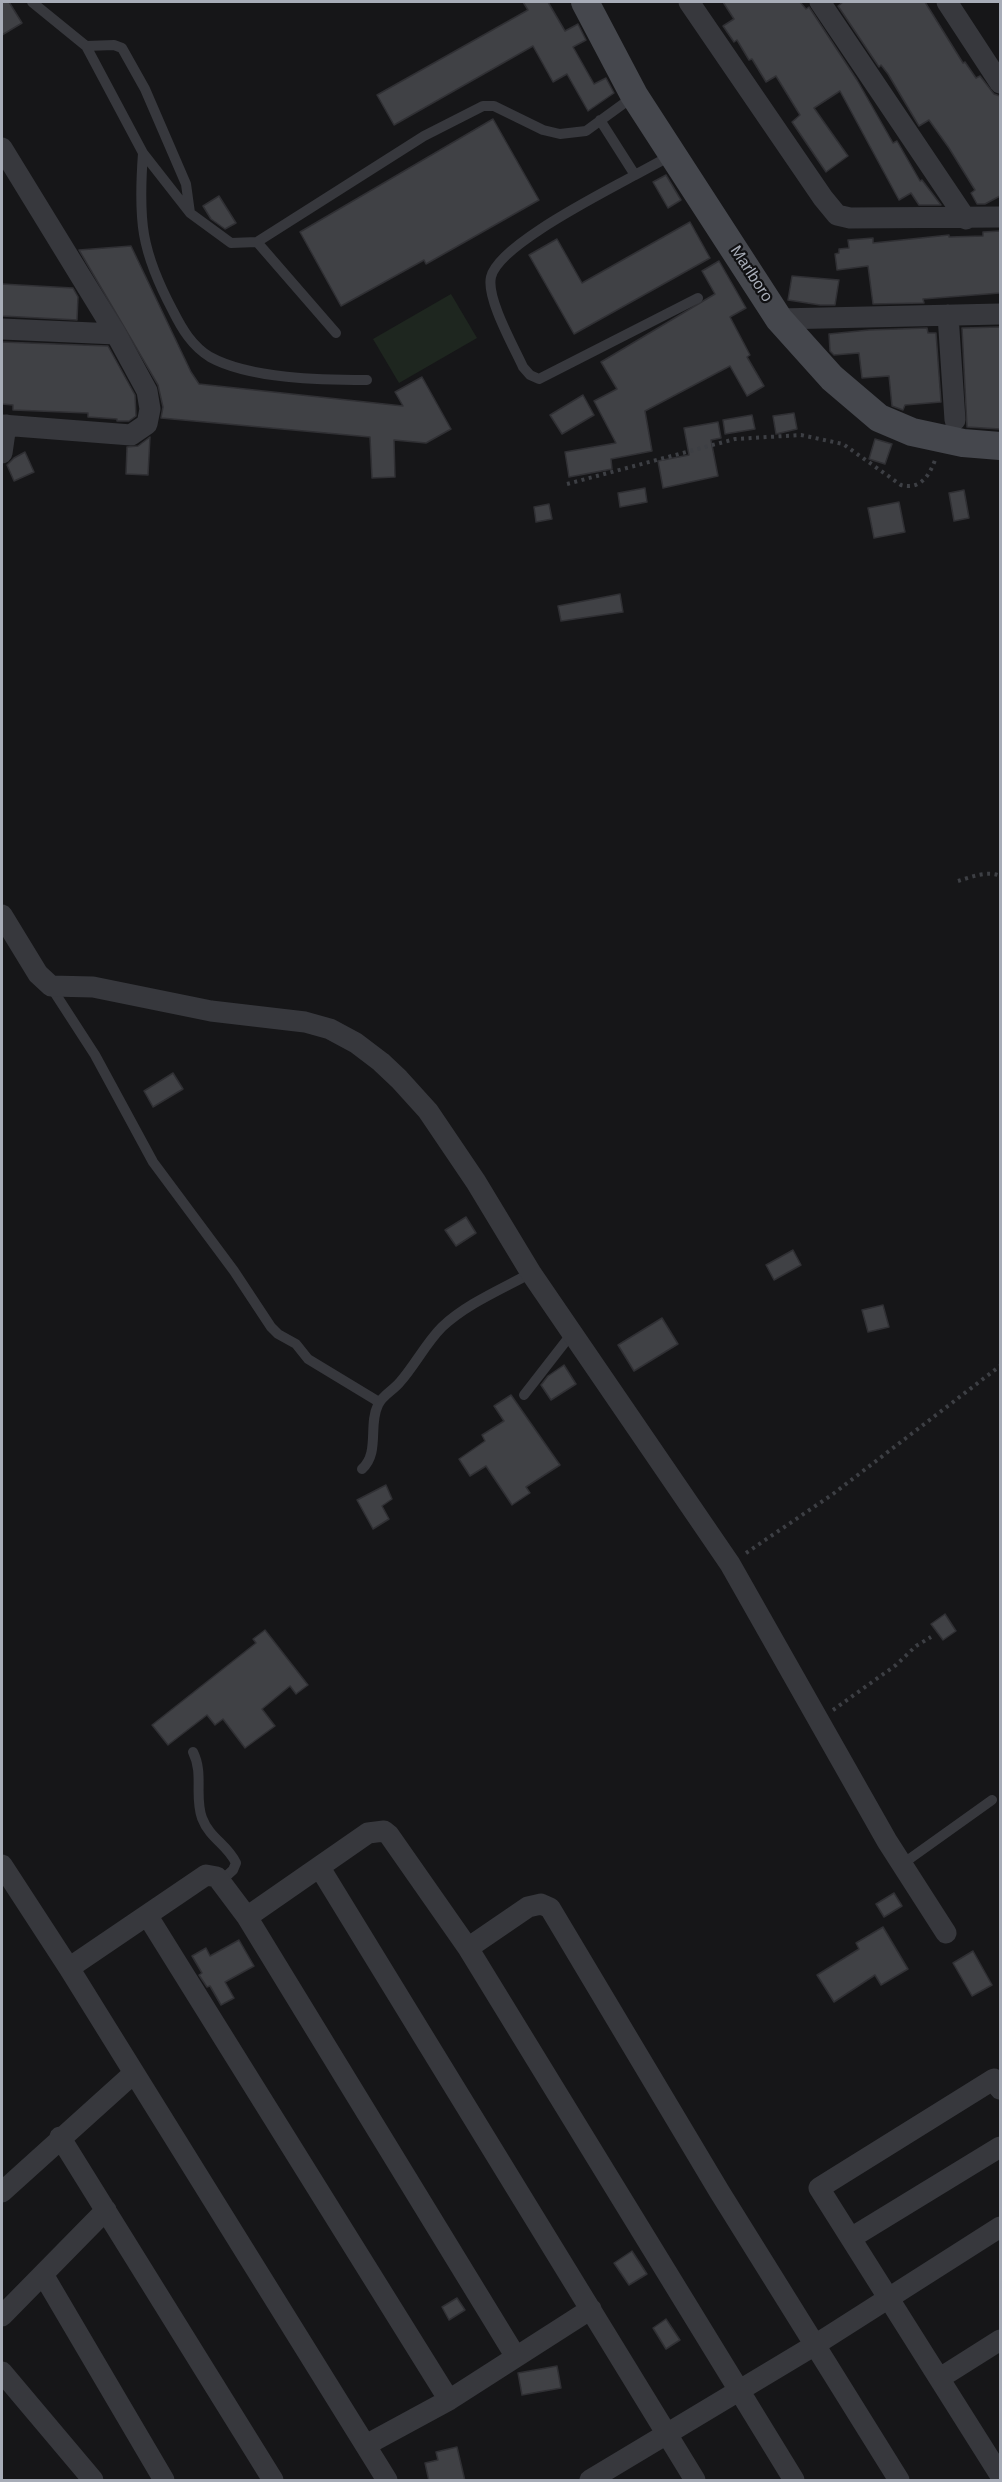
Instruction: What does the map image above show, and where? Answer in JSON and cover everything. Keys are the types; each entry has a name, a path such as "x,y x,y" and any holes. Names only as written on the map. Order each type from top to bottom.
{"street":[{"name":"Marlboro","path":"585,2 634,95 779,319 832,378 879,418 939,439 1000,446"},
{"path":"689,2 837,215 850,218 1000,217"},
{"path":"820,2 966,219"},
{"path":"947,2 1000,83"},
{"path":"2,148 9,174 64,249 116,333 147,391 150,409 147,424 140,431 131,435 4,425 2,453"},
{"path":"779,319 1000,314"},
{"path":"948,315 955,420"},
{"path":"2,329 116,333"},
{"path":"2,915 38,975 51,986 93,987 211,1011 305,1022 330,1029 356,1043 381,1062 428,1111 476,1182 531,1273 730,1564 901,1865 946,1933"},
{"path":"247,1917 368,1833 384,1831 389,1835 468,1948 794,2481"},
{"path":"2,1865 69,1968 387,2481"},
{"path":"320,1868 695,2481"},
{"path":"69,1968 206,1875 217,1877 247,1917 516,2357"},
{"path":"468,1948 528,1907 541,1904 550,1908 814,2345 899,2481"},
{"path":"147,1915 448,2400"},
{"path":"2,2192 60,2137 134,2073"},
{"path":"1000,2089 994,2079 819,2188 1000,2475"},
{"path":"60,2137 273,2481"},
{"path":"851,2238 1000,2147"},
{"path":"2,2316 44,2276 106,2210"},
{"path":"595,2479 814,2345 1000,2227"},
{"path":"44,2276 164,2481"},
{"path":"366,2445 448,2400 591,2309"},
{"path":"940,2378 999,2345"},
{"path":"2,2372 93,2481"}],"lane":[{"path":"32,2 86,46 143,153 190,213 231,243 257,242 424,136 483,106 494,106 543,130 560,134 586,131 634,95"},
{"path":"86,46 114,45 122,48 145,89 186,184 190,213"},
{"path":"600,120 635,175"},
{"path":"143,153 140,201 146,250 154,275 185,334 199,349 229,364 270,374 319,380 367,380"},
{"path":"673,155 563,215 503,255 490,276 491,292 523,367 539,380 698,298"},
{"path":"257,242 336,333"},
{"path":"51,986 95,1055 153,1161 234,1271 271,1327 278,1334 296,1344 308,1359 379,1402"},
{"path":"362,1469 368,1463 371,1454 374,1414 379,1402 399,1384 432,1339 456,1315 531,1273"},
{"path":"524,1395 573,1332"},
{"path":"193,1752 201,1782 198,1797 201,1815 209,1834 232,1854 236,1863 233,1870 221,1881"},
{"path":"901,1865 992,1800"}],"path":[{"path":"567,484 735,439 784,435 801,435 843,444 908,487 917,486 930,472"},
{"path":"958,880 981,874 995,873 1000,876"},
{"path":"730,1564 833,1494 1000,1366"},
{"path":"817,1720 896,1665 916,1646 931,1637"}],"shaded area":[{"path":"451,294 477,338 399,383 373,339"}],"building":[{"path":"2,2 9,2 22,23 2,35"},
{"path":"523,2 548,2 565,31 578,24 586,40 573,47 594,84 606,78 614,93 588,111 567,74 553,82 533,46 394,125 377,95 528,10"},
{"path":"723,2 800,2 806,9 809,7 857,80 893,143 897,141 920,181 922,180 941,205 919,205 911,193 899,200 840,91 814,108 848,156 826,172 792,122 800,115 776,76 766,82 752,59 749,60 737,40 734,42 723,26 734,19"},
{"path":"843,2 925,2 963,63 965,62 976,78 980,76 994,94 1000,96 1000,196 985,204 977,204 971,193 975,190 949,148 929,120 919,126 888,74 881,65 879,67 838,6"},
{"path":"493,119 539,200 426,264 424,260 341,306 300,232"},
{"path":"666,175 681,200 668,208 653,182"},
{"path":"219,196 236,223 225,229 211,219 203,206"},
{"path":"690,222 710,258 574,334 529,255 557,239 582,283"},
{"path":"1000,231 1000,293 923,299 924,303 873,304 868,266 837,270 835,254 839,253 839,249 849,248 848,240 873,238 873,243 949,235 949,237 983,236 983,232"},
{"path":"131,246 191,372 199,384 403,406 395,392 422,377 451,429 426,443 394,440 395,477 372,478 370,437 161,418 163,407 158,385 79,250"},
{"path":"719,261 746,308 730,317 750,355 747,357 764,386 747,396 730,366 645,411 652,451 611,459 612,469 569,477 565,452 616,443 594,401 617,389 601,362 715,294 702,271"},
{"path":"792,276 839,280 835,305 788,300"},
{"path":"2,284 73,288 78,297 77,320 2,316"},
{"path":"1000,327 1000,429 967,427 962,328"},
{"path":"927,328 928,333 936,333 941,402 905,405 903,410 892,406 889,376 862,378 859,353 834,355 830,351 829,334"},
{"path":"2,342 108,346 135,395 136,416 129,421 117,421 117,419 88,417 88,413 13,410 13,405 2,404"},
{"path":"583,395 594,415 562,434 550,415"},
{"path":"794,413 797,429 776,434 773,416"},
{"path":"752,415 755,429 725,434 723,420"},
{"path":"718,422 721,438 711,440 718,476 663,488 658,461 689,455 684,428"},
{"path":"150,437 148,475 126,474 127,447 138,446"},
{"path":"875,439 892,444 885,464 869,459"},
{"path":"25,452 34,472 14,481 7,465"},
{"path":"645,488 647,502 620,507 618,493"},
{"path":"964,490 969,518 954,521 949,493"},
{"path":"899,502 905,532 874,538 868,508"},
{"path":"549,504 552,519 536,522 534,507"},
{"path":"620,594 623,612 561,621 558,606"},
{"path":"173,1073 183,1089 153,1107 144,1091"},
{"path":"466,1217 476,1233 456,1246 445,1230"},
{"path":"793,1250 801,1265 774,1280 766,1265"},
{"path":"883,1305 889,1327 868,1332 862,1310"},
{"path":"662,1318 678,1344 634,1371 618,1345"},
{"path":"564,1365 576,1384 551,1400 541,1385 548,1376"},
{"path":"511,1395 560,1465 526,1487 530,1493 512,1505 486,1466 470,1476 459,1459 485,1441 482,1435 504,1421 494,1406"},
{"path":"386,1485 392,1499 382,1506 389,1519 373,1529 357,1500"},
{"path":"945,1614 956,1631 943,1640 931,1624"},
{"path":"265,1630 308,1685 296,1694 290,1686 262,1709 275,1726 245,1748 223,1719 215,1725 207,1715 168,1745 152,1725 256,1643 253,1639"},
{"path":"894,1893 902,1906 884,1917 876,1904"},
{"path":"883,1927 908,1969 881,1985 875,1975 834,2002 817,1975 859,1949 856,1943"},
{"path":"239,1940 254,1966 225,1982 234,1998 221,2005 210,1986 207,1987 199,1975 202,1973 192,1956 206,1948 210,1956"},
{"path":"973,1951 992,1985 972,1996 953,1963"},
{"path":"632,2251 647,2274 629,2285 614,2263"},
{"path":"457,2298 465,2310 449,2320 442,2307"},
{"path":"666,2319 680,2340 666,2349 653,2328"},
{"path":"557,2366 561,2388 522,2395 518,2373"},
{"path":"457,2447 465,2481 429,2481 425,2463 438,2460 436,2452"}]}
